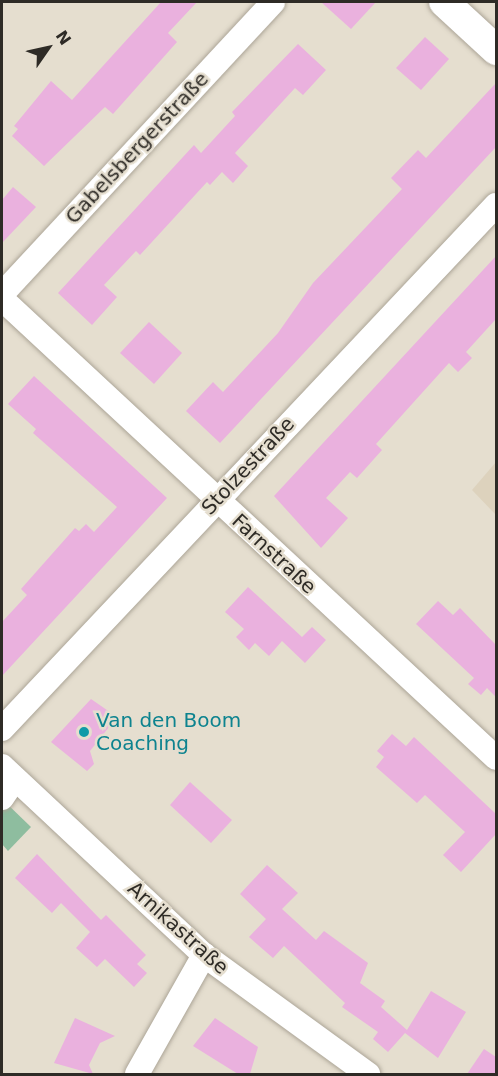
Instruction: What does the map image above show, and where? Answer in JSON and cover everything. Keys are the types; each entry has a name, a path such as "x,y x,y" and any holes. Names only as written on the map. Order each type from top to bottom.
{"street":[{"name":"Gabelsbergerstraße","path":"2,294 273,2"},
{"path":"444,2 496,50"},
{"name":"Stolzestraße","path":"2,729 496,205"},
{"name":"Farnstraße","path":"2,299 496,758"},
{"name":"Arnikastraße","path":"6,781 204,955 368,1074"},
{"path":"137,1074 204,955"}],"shaded area":[{"path":"496,462 496,515 472,490"}],"green space":[{"path":"2,799 31,827 8,851 2,844"}],"building":[{"path":"161,2 197,2 168,33 177,42 113,114 105,107 44,166 12,136 18,129 14,126 51,81 72,100"},
{"path":"321,2 376,2 351,29"},
{"path":"425,37 449,59 421,90 396,68"},
{"path":"298,44 326,70 303,95 295,88 235,153 248,166 233,183 222,172 210,185 207,182 140,255 136,251 104,285 117,297 92,325 58,293 194,145 201,153 235,116 232,112"},
{"path":"496,83 496,147 220,443 186,411 213,382 223,392 278,333 313,283 402,189 391,178 418,150 426,158"},
{"path":"13,187 36,207 2,243 2,200"},
{"path":"496,256 496,319 466,352 472,358 458,372 449,363 376,444 382,450 357,478 350,472 326,498 348,518 321,548 274,496"},
{"path":"149,322 182,353 154,384 120,353"},
{"path":"34,376 167,498 2,676 2,622 27,595 21,589 75,528 79,531 86,524 94,532 117,507 33,433 36,429 8,404"},
{"path":"248,587 302,637 312,627 326,640 305,663 282,641 269,656 255,643 249,650 236,637 244,629 225,612"},
{"path":"438,601 453,615 460,608 496,645 496,697 487,688 481,695 468,684 474,678 416,624"},
{"name":"Van den Boom Coaching","path":"91,699 117,717 90,751 94,764 87,771 51,742"},
{"path":"392,734 406,746 414,737 496,814 496,834 461,872 443,855 465,832 425,795 417,803 376,767 384,757 377,751"},
{"path":"190,782 232,820 211,843 170,805"},
{"path":"37,854 101,920 106,915 146,955 137,964 147,973 134,987 105,959 97,967 76,948 90,932 61,903 52,913 15,878"},
{"path":"267,865 298,893 282,909 316,940 324,931 368,963 360,983 385,1001 381,1007 407,1030 431,991 466,1012 438,1058 405,1033 388,1052 373,1039 378,1032 342,1007 345,1003 284,946 273,958 249,937 266,919 240,894"},
{"path":"75,1018 115,1036 100,1043 89,1065 93,1074 54,1063"},
{"path":"215,1018 258,1047 250,1074 238,1074 193,1046"},
{"path":"484,1049 496,1057 496,1074 467,1074"}],"place":[{"name":"Van den Boom Coaching","path":"84,732"}]}
